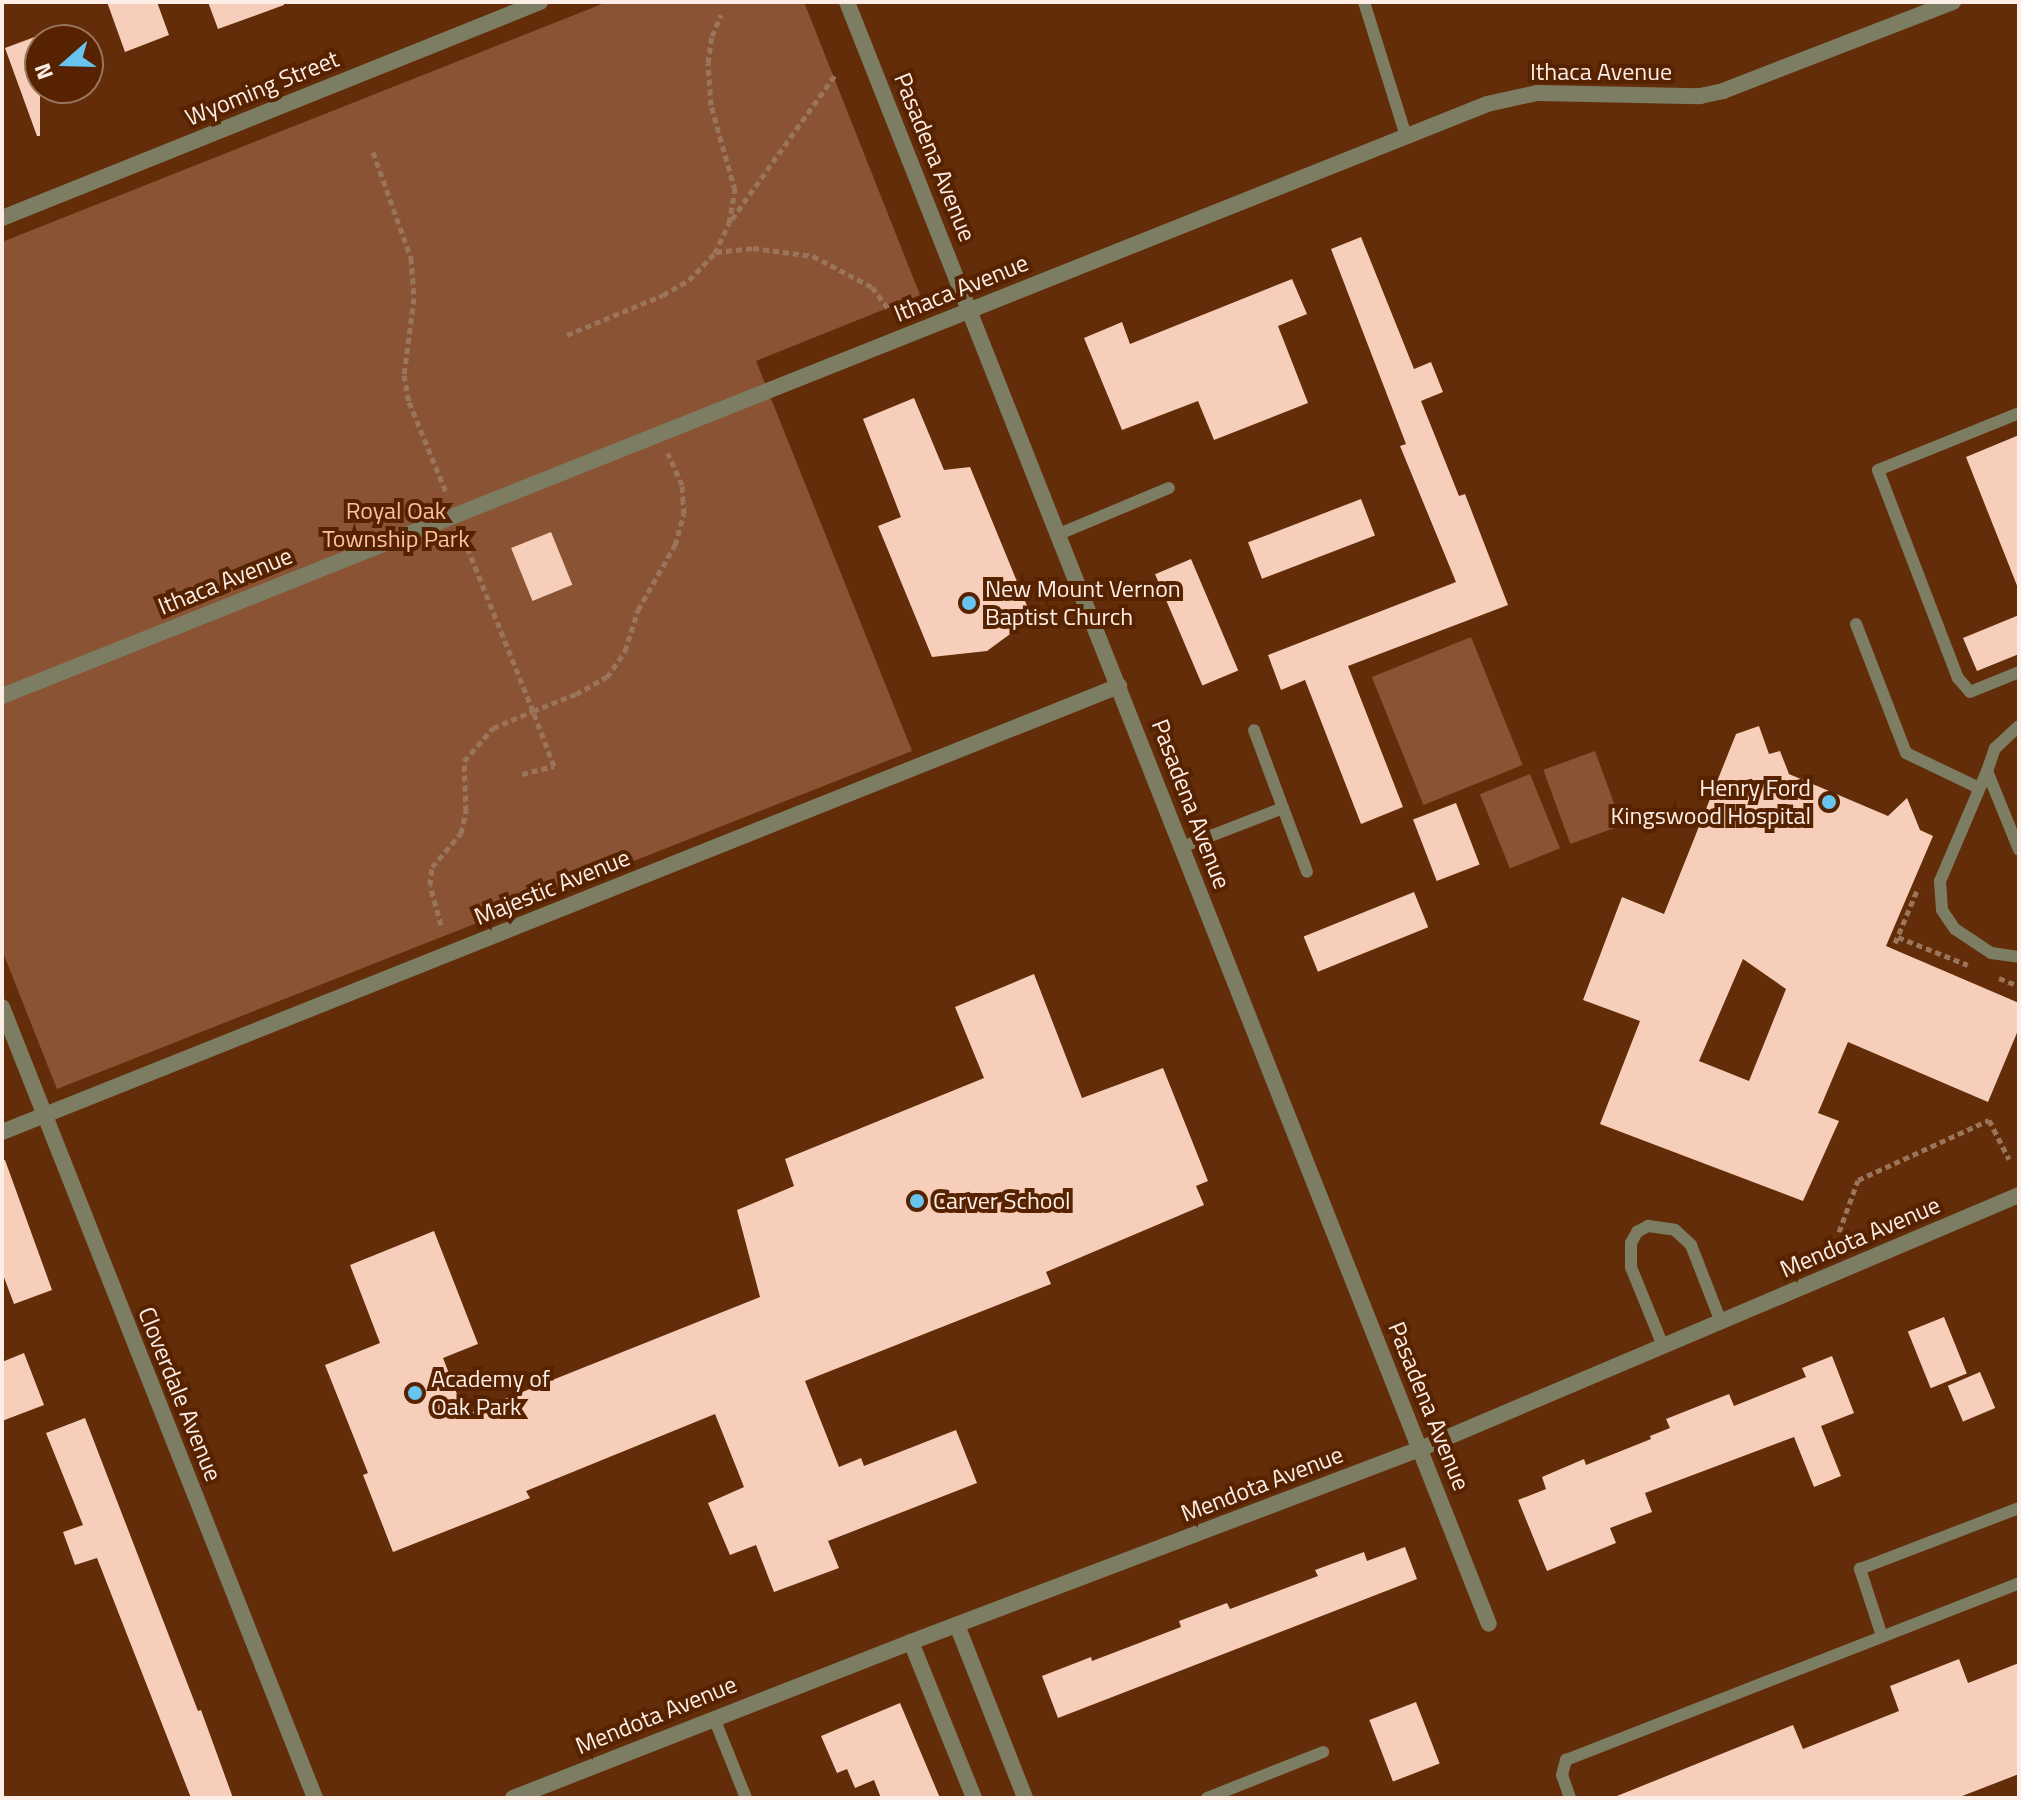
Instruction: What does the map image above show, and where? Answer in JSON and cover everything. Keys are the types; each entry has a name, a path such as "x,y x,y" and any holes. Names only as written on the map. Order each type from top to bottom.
{"street":[{"name":"Wyoming Street","path":"2,218 540,2"},
{"name":"Pasadena Avenue","path":"847,2 1489,1624"},
{"name":"Ithaca Avenue","path":"2,696 1487,104 1537,93 1700,96 1723,91 1953,2"},
{"name":"Majestic Avenue","path":"2,1132 1119,686"},
{"name":"Cloverdale Avenue","path":"2,1007 315,1798"},
{"name":"Mendota Avenue","path":"513,1798 911,1642 1420,1449 2019,1195"},
{"path":"957,1625 1025,1798"},
{"path":"911,1642 974,1798"}],"lane":[{"path":"1364,2 1406,136"},
{"path":"2019,413 1878,470 1958,678 1970,692 2019,672"},
{"path":"1059,534 1169,488"},
{"path":"1856,624 1906,753 1979,788"},
{"path":"2019,726 1995,748 1940,881 1942,910 1955,929 1991,953 2019,957"},
{"path":"1254,730 1307,872"},
{"path":"1987,771 2019,850"},
{"path":"1182,847 1283,808"},
{"path":"1663,1346 1631,1267 1631,1243 1637,1232 1648,1226 1675,1230 1691,1245 1721,1322"},
{"path":"1882,1636 1860,1569 2019,1508"},
{"path":"1570,1798 1562,1775 1566,1760 2019,1583"},
{"path":"714,1718 746,1798"},
{"path":"1207,1798 1323,1752"}],"path":[{"path":"721,15 712,36 708,63 711,105 735,190 729,223"},
{"path":"567,335 663,295 689,280 715,253 729,223 836,74"},
{"path":"373,152 411,258 414,298 404,375 409,402 449,499"},
{"path":"715,253 753,248 813,256 872,287 890,311"},
{"path":"441,925 430,885 432,867 461,833 466,811 464,761 493,728 594,686 607,677 625,651 638,610 675,545 684,514 682,485 666,450"},
{"path":"461,531 554,766 522,774"},
{"path":"1920,883 1897,940 1979,969"},
{"path":"1992,975 2019,986"},
{"path":"1839,1232 1858,1180 1989,1120 2009,1159"}],"green space":[{"name":"Royal Oak Township Park","path":"607,2 804,2 920,295 756,361 912,751 57,1089 2,950 2,242"},
{"path":"1471,637 1523,765 1423,805 1372,677"},
{"path":"1595,751 1622,825 1570,844 1543,770"},
{"path":"1530,774 1560,848 1510,868 1480,794"}],"building":[{"path":"107,2 157,2 169,35 125,52"},
{"path":"208,2 284,2 284,5 218,29"},
{"path":"24,41 24,100 5,48"},
{"path":"25,104 40,104 40,136 37,136"},
{"path":"1361,237 1414,369 1431,362 1443,392 1421,401 1459,496 1465,494 1508,605 1348,666 1403,807 1361,824 1305,680 1281,690 1268,655 1456,582 1400,446 1406,444 1331,249"},
{"path":"1292,279 1307,314 1278,326 1308,403 1214,440 1198,401 1122,430 1084,338 1122,322 1130,344"},
{"path":"914,398 944,470 970,467 1032,618 987,651 932,657 878,526 901,517 863,419"},
{"path":"2019,435 2019,588 2018,588 1966,457"},
{"path":"1361,499 1375,535 1262,579 1248,542"},
{"path":"551,532 572,585 532,601 511,548"},
{"path":"1191,559 1238,670 1202,686 1155,574"},
{"path":"2019,615 2019,654 1977,671 1963,638"},
{"path":"1759,726 1769,754 1780,751 1789,774 1888,816 1907,798 1920,830 1933,836 1886,946 2019,1003 2019,1028 1988,1102 1848,1042 1818,1113 1839,1121 1803,1201 1600,1124 1640,1021 1583,1000 1622,897 1664,914 1736,734","holes":["1743,959 1786,989 1749,1081 1699,1061"]},
{"path":"1456,803 1480,865 1437,881 1413,819"},
{"path":"1414,892 1428,927 1318,972 1304,937"},
{"path":"1034,974 1082,1098 1163,1068 1208,1181 1196,1186 1204,1205 1046,1272 1051,1284 805,1381 839,1467 861,1458 864,1466 956,1430 977,1483 828,1541 839,1568 774,1592 756,1545 730,1555 708,1503 744,1487 715,1414 526,1491 530,1498 393,1552 363,1475 368,1473 325,1365 380,1343 350,1265 434,1231 478,1344 443,1358 465,1415 760,1297 737,1210 794,1186 785,1159 984,1078 955,1007"},
{"path":"5,1160 52,1290 14,1304 2,1272 2,1161"},
{"path":"1944,1317 1967,1374 1931,1388 1908,1332"},
{"path":"24,1353 44,1405 2,1421 2,1362"},
{"path":"1832,1356 1854,1413 1821,1426 1841,1476 1814,1487 1794,1437 1645,1493 1652,1512 1610,1528 1616,1543 1547,1571 1518,1500 1546,1489 1542,1477 1584,1459 1586,1465 1651,1439 1650,1436 1670,1428 1666,1419 1729,1394 1734,1406 1806,1377 1802,1368"},
{"path":"1980,1372 1995,1408 1963,1422 1948,1386"},
{"path":"85,1418 233,1798 191,1798 97,1558 75,1565 63,1532 83,1525 46,1433"},
{"path":"1405,1547 1417,1579 1058,1718 1042,1676 1091,1657 1092,1661 1181,1627 1179,1621 1227,1603 1230,1609 1318,1576 1315,1570 1364,1552 1367,1561"},
{"path":"1959,1659 1968,1683 2019,1663 2019,1774 1957,1798 1612,1798 1793,1725 1803,1749 1899,1711 1890,1686"},
{"path":"1416,1702 1440,1764 1393,1782 1369,1720"},
{"path":"900,1703 940,1798 881,1798 874,1780 855,1788 847,1769 837,1773 821,1736"}],"place":[{"name":"New Mount Vernon Baptist Church","path":"969,603"},
{"name":"Henry Ford Kingswood Hospital","path":"1829,802"},
{"name":"Carver School","path":"917,1201"},
{"name":"Academy of Oak Park","path":"415,1393"}]}
